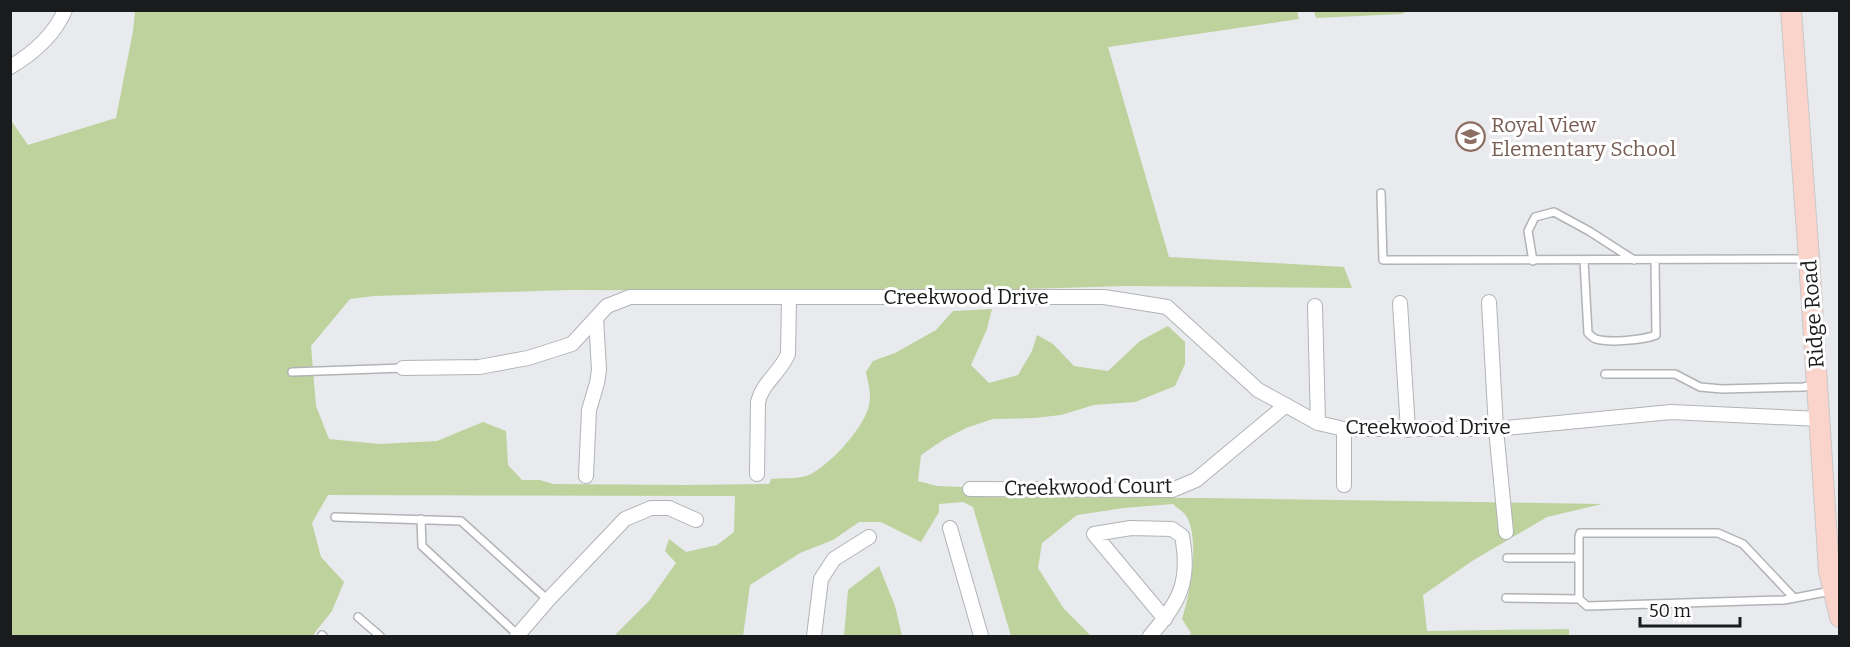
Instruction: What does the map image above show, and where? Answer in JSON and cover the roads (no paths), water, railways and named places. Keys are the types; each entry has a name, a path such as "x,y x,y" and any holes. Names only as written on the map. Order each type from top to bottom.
{"main road":[{"name":"Ridge Road","path":"1791,10 1829,571 1839,617"}],"street":[{"path":"10,67 23,60 46,40 56,28 65,10"},
{"name":"Creekwood Drive","path":"403,368 479,367 528,358 572,344 607,306 630,297 1104,297 1167,307 1258,390 1318,423 1344,429 1496,429 1671,412 1820,419"},
{"path":"757,474 758,402 760,392 785,362 788,354 789,298"},
{"path":"1490,302 1496,429 1506,532"},
{"path":"1400,303 1408,430"},
{"path":"1315,306 1318,423"},
{"path":"586,476 586,426 599,370 596,318"},
{"name":"Creekwood Court","path":"970,489 1172,490 1196,480 1286,405"},
{"path":"1344,429 1344,485"},
{"path":"518,636 548,600 625,519 651,508 669,508 696,519"},
{"path":"950,528 981,636"},
{"path":"1150,636 1165,619 1177,602 1184,581 1185,552 1182,536 1172,529 1141,528 1094,534 1165,619"},
{"path":"814,636 821,579 834,559 869,537"}],"lane":[{"path":"1382,193 1383,260 1809,259"},
{"path":"1533,261 1528,231 1535,217 1554,212 1634,260"},
{"path":"1584,261 1588,333 1595,339 1645,340 1656,335 1655,260"},
{"path":"292,372 403,368"},
{"path":"1605,374 1675,374 1700,387 1722,389 1803,387 1818,384"},
{"path":"335,517 461,521 548,600"},
{"path":"421,519 422,546 518,636"},
{"path":"1578,599 1578,537 1580,534 1718,533 1743,544 1794,598"},
{"path":"1506,558 1579,558"},
{"path":"1506,598 1578,599 1587,606 1784,600 1833,590"},
{"path":"358,616 380,636"}],"place":[{"name":"Royal View Elementary School","path":"1470,137"}]}
